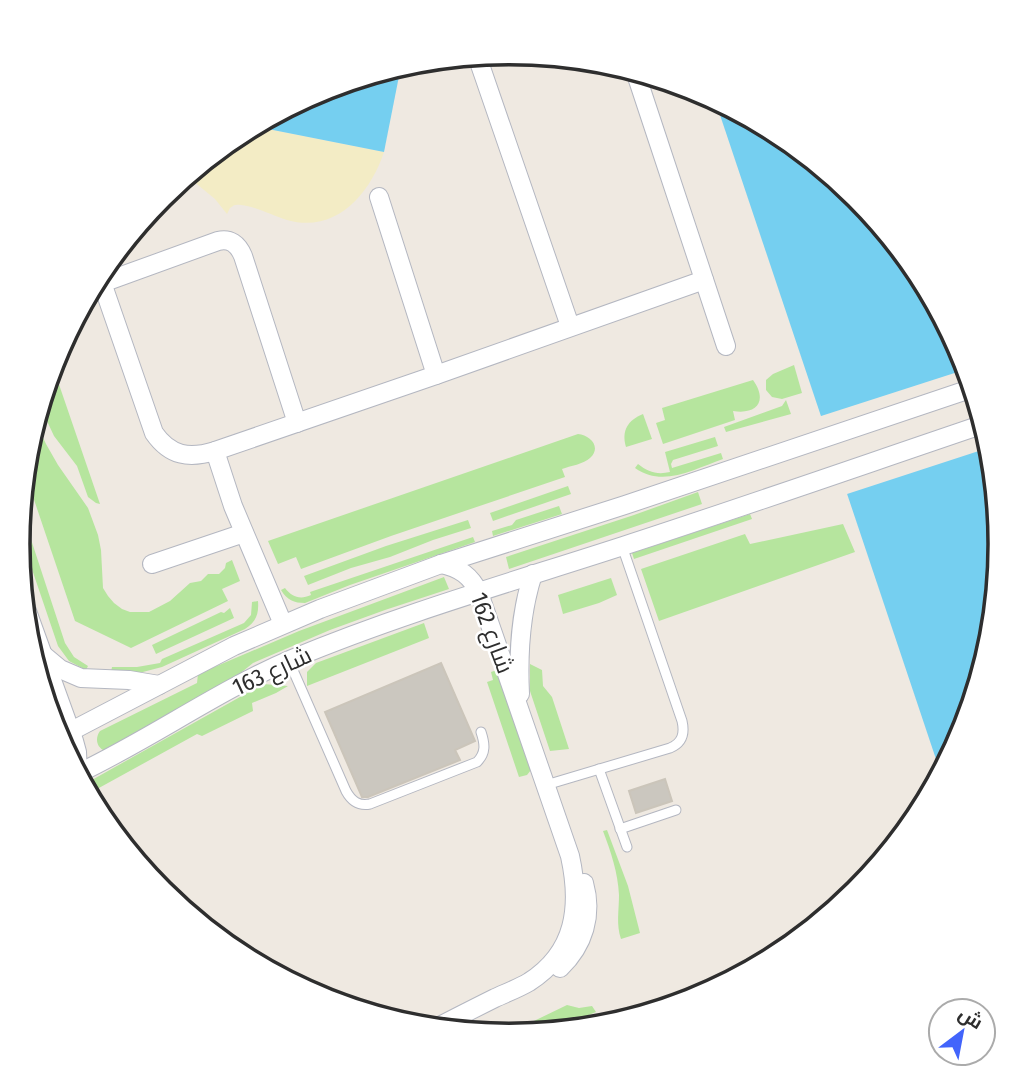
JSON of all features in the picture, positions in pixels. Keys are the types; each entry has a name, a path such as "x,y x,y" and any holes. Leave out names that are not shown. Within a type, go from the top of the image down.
{"street":[{"path":"480,66 570,326"},
{"path":"639,83 726,346"},
{"path":"379,197 436,375"},
{"path":"114,274 218,241 233,242 243,256 297,423"},
{"path":"104,289 153,433 167,448 184,455 202,455 704,280"},
{"name":"شارع 163","path":"69,733 234,646 283,624 441,564 963,391"},
{"name":"شارع 163","path":"86,769 155,734 220,695 289,661 397,619 974,427"},
{"path":"215,451 244,533 283,624"},
{"path":"152,564 244,533"},
{"name":"شارع 162","path":"441,564 451,566 468,576 479,593 570,856 576,892 571,927 562,949 547,968 528,982 453,1020"},
{"name":"شارع 162","path":"523,719 519,676 520,634 524,604 533,574"},
{"path":"43,655 60,669 81,678 129,680 159,685"}],"lane":[{"path":"546,785 675,746 684,732 622,546"},
{"path":"289,661 346,791 358,804 370,804 477,762 485,747 481,732"},
{"path":"599,769 627,847"},
{"path":"620,829 676,810"}],"green space":[{"path":"794,365 802,393 782,399 772,397 766,390 766,380"},
{"path":"753,380 760,394 758,405 754,408 741,412 733,411 735,420 663,444 656,423 665,420 662,408"},
{"path":"58,382 100,504 88,497 77,466 54,436 46,419"},
{"path":"786,400 791,414 726,432 724,427 782,406"},
{"path":"643,414 652,439 626,447 624,436 627,427 633,419"},
{"path":"578,434 590,439 595,450 587,460 562,469 565,477 301,569 296,557 278,564 268,541"},
{"path":"42,436 58,465 88,508 101,550 103,588 122,609 149,612 170,601 190,583 201,581 208,574 219,574 226,563 232,560 240,581 222,589 228,601 131,648 75,621 33,496"},
{"path":"715,437 718,446 673,460 672,468 721,453 723,459 690,472 668,477 646,474 635,468 638,464 653,472 670,472 665,452"},
{"path":"568,486 571,494 493,521 490,513"},
{"path":"698,492 702,504 509,569 506,557"},
{"path":"559,506 562,514 493,536 492,531 512,525 516,520"},
{"path":"750,514 752,519 634,559 632,553"},
{"path":"468,520 471,528 308,585 304,576 386,546"},
{"path":"843,524 855,552 659,621 641,569 745,534 750,544"},
{"path":"30,537 65,643 74,657 88,666 86,670 69,661 58,646 31,565"},
{"path":"473,537 475,542 305,603 291,600 281,590 285,588 296,597 307,597 311,595 310,592"},
{"path":"444,577 449,589 330,630 253,663 232,680 105,751 98,745 100,731 197,683 198,674 299,631"},
{"path":"611,578 617,595 563,614 558,595"},
{"path":"258,601 256,617 245,629 162,667 139,673 111,672 112,667 160,663 162,659 244,623 251,615 252,602"},
{"path":"230,608 234,618 156,654 152,645"},
{"path":"424,623 429,638 307,686 307,672 316,663"},
{"path":"530,664 542,670 543,686 552,697 569,749 550,751 530,691"},
{"path":"497,670 531,770 527,775 519,777 487,682 493,680 491,672"},
{"path":"263,684 288,686 252,703 253,711 202,736 197,734 97,789 92,780"},
{"path":"607,830 628,886 640,933 621,939 617,879 603,831"},
{"path":"567,1005 579,1008 592,1006 596,1012 572,1019 531,1022"}],"sand":[{"path":"269,129 384,152 378,168 360,196 336,216 321,221 305,223 287,220 252,207 237,205 230,208 227,214 215,199 195,182"}],"water":[{"path":"399,78 384,152 269,129 326,101"},
{"path":"719,113 749,129 801,164 848,205 869,228 889,252 924,304 963,390 984,481 987,575 984,607 972,668 952,727 937,761"}],"pier":[{"path":"956,372 979,451 844,495 818,417"}],"building":[{"path":"441,663 475,741 455,750 460,760 368,797 362,797 325,712"},
{"path":"665,779 672,801 636,813 629,791"}]}
